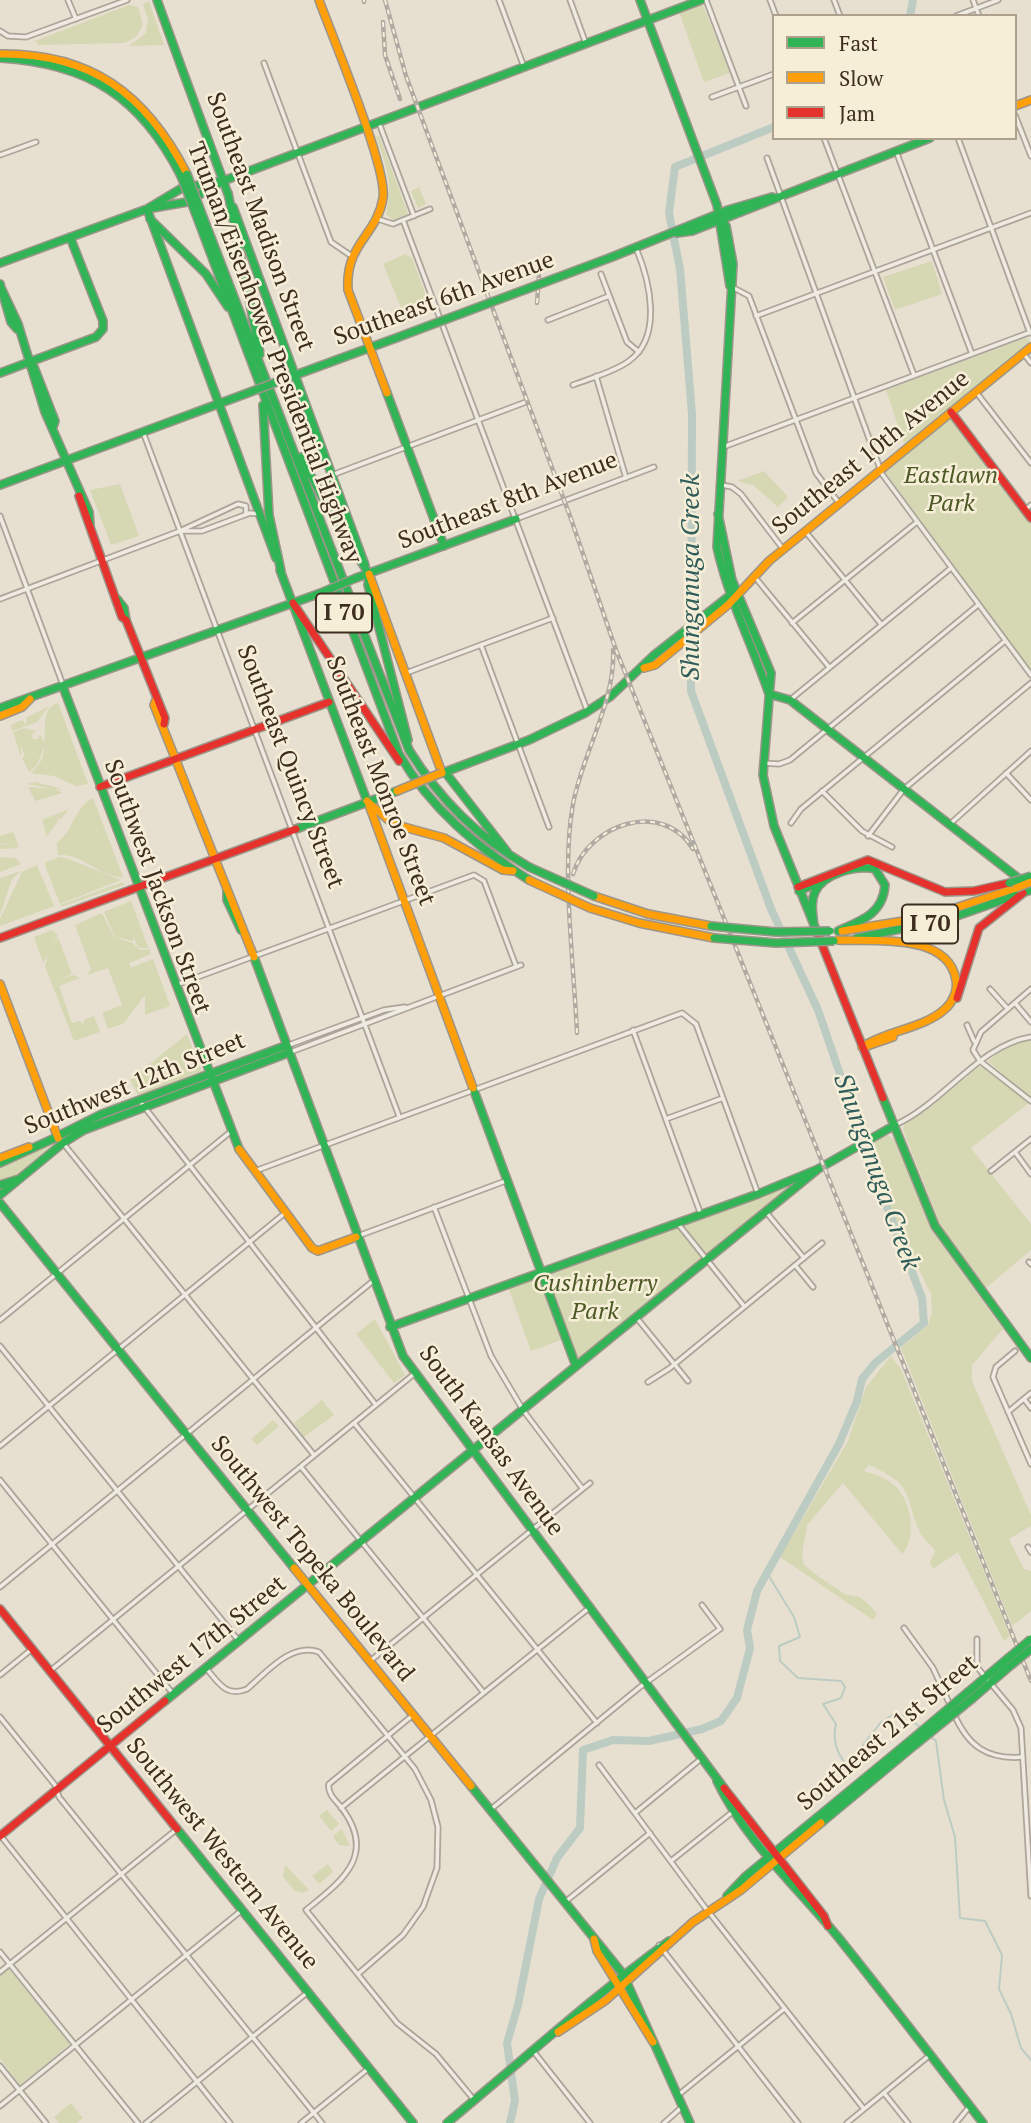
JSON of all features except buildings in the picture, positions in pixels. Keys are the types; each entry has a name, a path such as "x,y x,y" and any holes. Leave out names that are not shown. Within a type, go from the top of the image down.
{"main road":[{"name":"Southeast Madison Street","path":"157,0 443,772 510,857"},
{"path":"319,0 366,127 384,180 386,195 378,219 350,255 346,281 444,546"},
{"path":"640,0 720,218 730,286 718,555 733,595 768,660 772,679 763,763 771,819 940,1235 1031,1358"},
{"path":"0,263 146,209 159,210 213,191 223,181 703,0"},
{"name":"Truman/Eisenhower Presidential Highway","path":"0,56 45,58 95,72 149,116 184,175 262,397 384,721 408,771 429,801 456,830 529,880 590,908 639,923 714,938 766,942 836,940 930,924 1016,888"},
{"name":"Southeast 6th Avenue","path":"0,485 925,140"},
{"path":"228,193 265,373"},
{"name":"Southeast Monroe Street","path":"146,209 509,1179 576,1366"},
{"name":"Truman/Eisenhower Presidential Highway","path":"197,211 265,373 391,710 417,765 456,814 510,857 593,896 648,914 711,926 776,932 834,931 928,917 1016,888 1031,887"},
{"path":"150,219 205,275 232,315"},
{"path":"0,373 96,337 102,331 103,321 70,237"},
{"name":"South Kansas Avenue","path":"1,287 11,322 18,330 55,421 53,426 78,493 89,513 90,524 117,599 124,608 140,659 165,718 164,723 233,900 390,1328 414,1374 671,1716 815,1915 828,1926 983,2123"},
{"name":"Southeast 10th Avenue","path":"644,668 655,665 715,616 733,595 783,549 1031,347"},
{"path":"262,397 269,515 281,571"},
{"path":"951,412 1028,507 1031,517"},
{"path":"287,431 333,517 369,574 368,585 402,723 417,765"},
{"name":"Southeast 8th Avenue","path":"30,699 516,519"},
{"name":"Southeast 10th Avenue","path":"0,938 519,745 587,710 644,668 669,643 714,606 733,595"},
{"path":"293,603 365,706 395,757 408,771"},
{"name":"Southwest Jackson Street","path":"63,687 229,1133 254,1171 316,1251 356,1237"},
{"path":"769,694 790,700 1031,887"},
{"path":"0,708 30,699"},
{"path":"0,716 22,707 30,699"},
{"path":"100,787 330,702"},
{"path":"367,801 377,816 388,823 441,836 503,870 514,871"},
{"path":"799,889 868,860 886,865 930,888 945,892 1016,888"},
{"path":"799,889 858,868 870,867 880,872 885,885 885,897 875,913 834,931"},
{"path":"862,1047 947,1012 957,999 979,928 1016,888 1031,876"},
{"path":"814,926 813,897 828,879"},
{"path":"836,940 893,942 929,948 948,960 956,977 952,999 941,1012 862,1047"},
{"path":"0,984 60,1140 0,1195"},
{"name":"Southwest 12th Street","path":"0,1161 60,1140 140,1104 287,1049"},
{"path":"390,1328 679,1225 783,1184 818,1169 895,1125"},
{"name":"Southwest 17th Street","path":"0,1836 818,1169"},
{"path":"0,1185 19,1179"},
{"path":"783,1184 795,1188"},
{"name":"Southwest Topeka Boulevard","path":"0,1203 594,1940 605,1948 650,2028 653,2042 690,2123"},
{"name":"Southwest Western Avenue","path":"0,1609 413,2123"},
{"name":"Southeast 21st Street","path":"447,2123 661,1947 726,1897 741,1890 774,1858 1009,1662 1031,1639"},
{"name":"Southeast 21st Street","path":"1009,1662 1031,1649"}],"street":[{"path":"68,0 76,19"},
{"path":"0,31 8,36 26,37 127,0"},
{"path":"499,0 524,68"},
{"path":"570,0 586,45"},
{"path":"703,0 746,106"},
{"path":"973,0 978,14"},
{"path":"961,14 998,0"},
{"path":"264,63 331,243 350,255"},
{"path":"712,97 772,76"},
{"path":"1017,120 1031,156"},
{"path":"379,122 414,216"},
{"path":"825,140 914,376"},
{"path":"722,447 1031,333 959,140"},
{"path":"0,155 36,142"},
{"path":"896,151 972,354"},
{"path":"767,158 776,196 816,294 884,479 1031,675"},
{"path":"378,219 389,224 430,209"},
{"path":"756,316 1031,213"},
{"path":"403,220 587,710"},
{"path":"573,385 624,365 639,352 651,325 644,271 636,248"},
{"path":"601,274 627,342 639,352"},
{"path":"730,286 749,296 816,473 839,503"},
{"path":"548,320 610,296"},
{"path":"1023,353 1031,363"},
{"path":"596,376 626,478"},
{"path":"976,392 1031,463"},
{"path":"332,475 526,402"},
{"name":"Southeast Quincy Street","path":"143,432 399,1116"},
{"name":"Southeast 8th Avenue","path":"516,519 654,467"},
{"path":"720,485 732,487 741,494 783,549"},
{"path":"0,599 180,531 238,504 246,506 246,515"},
{"path":"180,531 202,531 246,515 260,515"},
{"name":"Southwest Jackson Street","path":"0,516 63,687"},
{"path":"792,623 917,522"},
{"path":"805,531 881,625"},
{"path":"790,700 951,568"},
{"path":"754,576 829,667"},
{"path":"763,763 787,762 978,604"},
{"path":"406,673 553,618"},
{"path":"791,823 801,809 822,791 1006,641"},
{"path":"481,645 549,827"},
{"path":"868,836 904,789 1031,683"},
{"path":"950,824 1031,751"},
{"path":"1006,773 1031,800"},
{"path":"822,791 868,836 892,847"},
{"path":"176,986 475,875 485,881 516,966"},
{"path":"287,1049 366,1024 522,965"},
{"path":"990,989 1008,1009"},
{"path":"974,1041 1031,989"},
{"path":"1015,1003 1031,1022"},
{"path":"287,1049 364,1017 407,1007"},
{"path":"254,1171 673,1014 685,1014 696,1024 758,1194"},
{"path":"967,1025 974,1041 974,1053 1031,1101"},
{"path":"633,1030 702,1216"},
{"path":"895,1125 929,1106 1003,1045 1031,1037"},
{"path":"666,1119 723,1098"},
{"path":"140,1104 376,1405"},
{"path":"0,1320 229,1133"},
{"path":"991,1171 1031,1139"},
{"path":"60,1140 314,1456"},
{"path":"1015,1152 1031,1174"},
{"path":"356,1237 509,1179"},
{"path":"434,1207 491,1356 523,1410 582,1488"},
{"path":"766,1212 804,1258"},
{"path":"0,1446 285,1213"},
{"path":"679,1225 744,1306"},
{"path":"648,1382 822,1243"},
{"path":"795,1265 813,1287"},
{"path":"0,1587 373,1282"},
{"path":"636,1317 688,1381"},
{"path":"0,1346 239,1641"},
{"path":"1015,1351 996,1367 993,1374 1031,1464"},
{"path":"50,1671 414,1374"},
{"path":"1008,1412 1031,1393"},
{"path":"1024,1399 1031,1408"},
{"path":"354,1423 597,1723"},
{"path":"301,1467 484,1693"},
{"path":"0,1480 174,1695"},
{"path":"370,1661 590,1483"},
{"path":"1028,1547 1031,1552"},
{"path":"490,1810 646,1684 720,1629 702,1605"},
{"path":"341,1808 589,1608"},
{"path":"904,1628 933,1668 967,1739 993,1756 1023,1756"},
{"path":"976,1639 976,1662 1019,1722 1031,1896"},
{"path":"0,1675 32,1649"},
{"path":"206,1668 223,1689 238,1693 247,1689 293,1652 315,1651 328,1661 405,1756 426,1787 435,1813 439,1841 435,1875 426,1901 412,1925 358,1974"},
{"path":"413,1715 330,1782 328,1789 356,1835 354,1862 342,1880 306,1910 397,2023 436,2054 475,2101"},
{"path":"0,1717 121,1874 322,2123"},
{"path":"635,1813 702,1758"},
{"path":"599,1765 783,2009 864,2109"},
{"path":"671,1861 737,1809"},
{"path":"0,1972 177,1829"},
{"path":"565,1902 650,1833"},
{"path":"0,1836 230,2123"},
{"path":"0,2106 242,1910"},
{"path":"661,1947 799,2123"},
{"path":"0,1952 138,2123"},
{"path":"146,2123 308,1992"},
{"path":"677,2096 783,2009"},
{"path":"534,2052 590,2123"},
{"path":"847,2123 930,2055"},
{"path":"0,2066 46,2123"},
{"path":"301,2123 369,2068"},
{"path":"884,2093 908,2123"},
{"path":"956,2123 970,2106"},
{"path":"664,2123 682,2107"}],"green space":[{"path":"149,1 164,45 129,46 146,33 148,19 143,4"},
{"path":"702,3 730,73 704,82 679,12"},
{"path":"129,5 138,7 143,25 136,37 125,43 38,45 35,41"},
{"path":"379,135 408,214 393,220 386,214 389,184 376,137"},
{"path":"419,187 426,204 418,208 411,191"},
{"path":"405,254 412,258 430,307 428,313 407,322 383,264"},
{"path":"932,261 942,294 895,310 883,277"},
{"path":"1026,338 1030,341 1029,345 905,446 886,390"},
{"name":"Eastlawn Park","path":"952,417 1031,522 1031,670 884,471"},
{"path":"764,471 788,497 778,507 753,485 737,481"},
{"path":"120,484 139,536 111,545 90,490"},
{"path":"58,703 88,784 76,786 54,776 30,773 43,756 46,715 50,708"},
{"path":"49,706 37,722 12,731 11,725 22,720 26,725 26,718"},
{"path":"24,728 36,731 32,734 33,739 38,739 40,734 45,744 37,765 29,772 22,758 25,756 21,746 21,757 13,732"},
{"path":"36,782 65,790 55,789 63,793 35,801 28,787 54,789 27,784"},
{"path":"93,798 123,877 105,873 75,857 58,855 57,843 67,832 82,806"},
{"path":"69,809 60,820 57,816 58,821 47,836 42,820"},
{"path":"13,832 19,846 0,843 0,836"},
{"path":"0,844 21,848 0,849"},
{"path":"0,857 16,858 21,864 0,872"},
{"path":"59,857 121,880 60,904 45,865 46,862"},
{"path":"37,865 54,906 0,926 0,919 22,872"},
{"path":"21,871 12,879 0,915 0,878"},
{"path":"123,882 124,885 61,907 60,905"},
{"path":"131,901 148,948 139,948 133,937 133,941 115,937 104,912"},
{"path":"102,913 114,937 133,943 140,950 149,949 151,954 129,963 131,968 153,959 170,1006 145,1015 145,995 124,1023 108,1029 102,1013 122,1005 108,968 87,975 91,969 75,925"},
{"path":"52,930 58,935 50,950 58,937 72,974 53,982 73,975 80,978 59,986 72,1023 80,1021 82,1025 85,1019 94,1016 100,1032 74,1041 45,966 48,956 43,963 34,937"},
{"path":"187,1034 203,1074 138,1095 130,1080"},
{"path":"1031,1040 1031,1100 988,1061 1007,1046"},
{"path":"978,1067 985,1068 1029,1103 971,1148 1031,1224 1031,1250 985,1289 941,1227 903,1130 905,1124 926,1111"},
{"path":"887,1135 896,1140 930,1228 1003,1329 972,1365 972,1381 1031,1515 1031,1526 1009,1539 1024,1569 1031,1571 1031,1611 1012,1626 901,1348 928,1325 932,1313 931,1294 895,1222 868,1144"},
{"path":"58,1142 15,1179 0,1183 0,1165"},
{"name":"Cushinberry Park","path":"785,1186 789,1190 581,1358 574,1356 546,1274 678,1228"},
{"path":"538,1276 561,1340 531,1351 508,1287"},
{"path":"375,1319 405,1375 394,1383 356,1334"},
{"path":"891,1356 901,1369 1010,1636 1004,1641 958,1552 933,1569 930,1562 935,1551 921,1534 906,1492 895,1479 869,1465 864,1471 891,1483 905,1500 911,1530 907,1547 902,1554 843,1483 807,1525 802,1555 804,1564 816,1574 845,1594 865,1601 877,1614 873,1620 780,1557 848,1441 866,1387"},
{"path":"322,1400 334,1415 304,1437 294,1423"},
{"path":"273,1420 279,1426 257,1445 251,1439"},
{"path":"327,1810 339,1824 331,1831 319,1816"},
{"path":"342,1829 350,1846 339,1845 333,1836"},
{"path":"328,1864 333,1872 319,1884 312,1876"},
{"path":"285,1865 309,1890 302,1893 295,1891 283,1877"},
{"path":"9,1969 70,2044 20,2085 0,2058 0,1975"},
{"path":"71,2103 83,2118 77,2123 59,2123 54,2117"}],"waterway":[{"name":"Shunganuga Creek","path":"910,14 913,0"},
{"name":"Shunganuga Creek","path":"510,2123 515,2101 507,2043 518,2005 539,1899 557,1858 580,1828 583,1750 613,1740 649,1741 702,1729 721,1721 737,1698 750,1648 747,1630 757,1591 839,1444 857,1401 862,1379 875,1363 924,1323 922,1298 875,1176 818,1010 771,909 691,691 692,414 680,269 669,213 675,167 772,128"},
{"path":"767,1573 794,1617 800,1637 779,1646 780,1661 798,1678 841,1681 845,1687 841,1698 823,1704 836,1724 836,1746 847,1766 881,1722 894,1714 908,1717 936,1741 944,1800 955,1837 960,1918 985,1921 1002,1955 999,1989 1011,2014 1021,2048 1031,2060"}],"railway":[{"path":"385,0 406,76 570,516 616,650 1031,1681"},
{"path":"383,22 385,55 400,99"},
{"path":"537,303 539,275"},
{"path":"577,1033 569,917 570,830 577,785 609,688 613,650"},
{"path":"573,874 581,857 594,842 609,831 627,824 663,824 680,833 693,849"}],"traffic: fast":[{"path":"157,0 182,69"},
{"path":"640,0 717,205 730,286"},
{"path":"0,263 147,209 187,202 223,181 701,0"},
{"path":"0,58 60,67 108,89 129,105 148,125 181,176"},
{"path":"182,69 228,194"},
{"path":"677,233 692,231 925,140"},
{"path":"187,174 200,209"},
{"path":"181,176 195,212"},
{"path":"147,209 182,188 223,181"},
{"path":"228,193 260,354"},
{"path":"612,257 728,210 772,197"},
{"path":"233,207 365,565"},
{"path":"147,209 276,558"},
{"path":"200,209 409,750 434,785 462,816 493,843 529,867"},
{"path":"195,212 399,754 425,792 456,825 491,854 529,880"},
{"path":"718,213 726,226 733,264 717,547 734,603 769,694"},
{"path":"150,219 206,274 228,307"},
{"path":"0,373 96,337 103,329 103,321 70,237"},
{"path":"396,338 612,257"},
{"path":"0,284 11,322 17,329"},
{"path":"2,290 18,324 45,412 89,512 90,524"},
{"path":"282,380 396,338"},
{"path":"29,362 34,367 55,421 53,427"},
{"path":"245,394 282,380"},
{"path":"387,393 444,546"},
{"path":"0,485 245,394"},
{"path":"263,405 269,515 281,571"},
{"path":"301,457 333,517 369,574 368,585 408,740"},
{"path":"718,514 732,580 771,673 763,775 774,826 817,932"},
{"path":"356,578 516,519"},
{"path":"280,570 367,801"},
{"path":"318,594 356,578"},
{"path":"445,772 529,740 585,713 611,696 653,656 733,593"},
{"path":"0,708 318,594"},
{"path":"117,599 124,608 126,620"},
{"path":"63,687 239,1149"},
{"path":"769,694 790,700 1031,888"},
{"path":"445,772 508,853"},
{"path":"296,829 397,791"},
{"path":"529,867 594,896"},
{"path":"814,926 813,900 819,885 841,872 859,868 875,869 885,885 880,903 869,915 838,931"},
{"path":"1009,883 1031,876"},
{"path":"799,891 820,882"},
{"path":"857,938 948,919 1031,890"},
{"path":"227,891 227,900 241,930"},
{"path":"711,926 776,932 830,931"},
{"path":"714,938 776,943 834,941"},
{"path":"254,957 403,1356 724,1788"},
{"path":"54,1138 102,1114 285,1046"},
{"path":"0,1195 63,1143 84,1130 288,1053"},
{"path":"473,1088 576,1366"},
{"path":"883,1098 935,1226 1031,1358"},
{"path":"390,1327 758,1194 818,1169 895,1125"},
{"path":"0,1163 57,1137"},
{"path":"165,1701 818,1169"},
{"path":"0,1185 19,1179"},
{"path":"0,1203 294,1568"},
{"path":"1007,1659 1031,1639"},
{"path":"1010,1666 1031,1649"},
{"path":"968,1692 1007,1659"},
{"path":"973,1698 1010,1666"},
{"path":"911,1740 968,1692"},
{"path":"915,1745 973,1698"},
{"path":"727,1896 746,1876 911,1740"},
{"path":"821,1823 915,1745"},
{"path":"717,1781 757,1843 838,1937 983,2123"},
{"path":"471,1786 623,1974 690,2123"},
{"path":"177,1829 413,2123"},
{"path":"447,2123 584,2007 669,1941"}],"traffic: slow":[{"path":"319,0 368,132 382,183 380,211 351,261 348,290 387,393"},
{"path":"0,54 62,61 88,70 112,84 134,101 153,121 187,174"},
{"path":"1017,105 1031,100"},
{"path":"644,668 655,665 729,604 769,561 1031,347"},
{"path":"369,574 442,773"},
{"path":"0,716 22,707 30,699"},
{"path":"156,700 154,705 254,957"},
{"path":"397,791 441,773"},
{"path":"367,801 393,824 444,838 503,870 513,871"},
{"path":"369,805 473,1088"},
{"path":"529,880 590,908"},
{"path":"1016,888 1031,882"},
{"path":"842,931 928,917 1016,888"},
{"path":"594,896 648,914 711,926"},
{"path":"590,908 639,923 714,938"},
{"path":"838,940 889,941 924,947 939,954 950,965 956,980 953,999 936,1016 862,1047"},
{"path":"0,984 58,1138"},
{"path":"864,1047 893,1037"},
{"path":"0,1158 29,1147"},
{"path":"239,1149 312,1248 318,1251 356,1237"},
{"path":"294,1568 471,1786"},
{"path":"558,2032 606,2000 693,1922 741,1890 821,1823"},
{"path":"594,1939 597,1951 653,2042"}],"traffic: jam":[{"path":"951,412 1031,518"},
{"path":"79,496 122,617 126,620 165,718 164,724"},
{"path":"293,603 399,761"},
{"path":"100,787 329,702"},
{"path":"0,938 296,829"},
{"path":"798,887 868,860 945,892 974,891 1009,883"},
{"path":"957,998 979,928 1023,893"},
{"path":"817,932 883,1098"},
{"path":"0,1609 177,1829"},
{"path":"0,1836 165,1701"},
{"path":"724,1788 824,1916 828,1926"}]}
